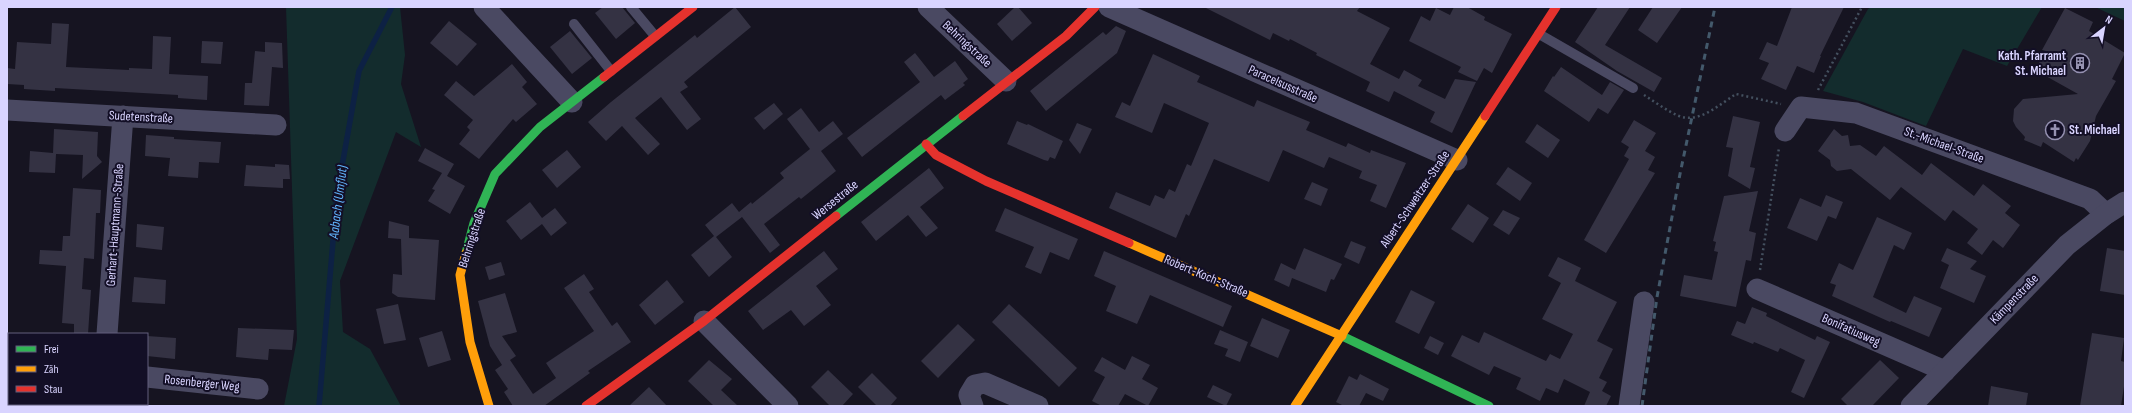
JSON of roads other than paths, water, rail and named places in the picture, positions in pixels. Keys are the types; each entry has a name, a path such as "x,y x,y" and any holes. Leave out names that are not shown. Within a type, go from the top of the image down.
{"street":[{"path":"484,7 572,102"},
{"name":"Behringstraße","path":"489,406 470,342 460,275 474,222 495,174 540,127 693,7"},
{"name":"Behringstraße","path":"928,7 1006,82"},
{"name":"Wersestraße","path":"586,406 704,321 926,144 1066,36 1095,7"},
{"name":"Paracelsusstraße","path":"1109,7 1457,160"},
{"name":"Albert-Schweitzer-Straße","path":"1296,406 1340,335 1457,160 1556,7"},
{"name":"St.-Michael-Straße","path":"1785,131 1802,107 1856,113 2090,199 2106,214"},
{"name":"Sudetenstraße","path":"7,110 276,126"},
{"name":"Gerhart-Hauptmann-Straße","path":"107,333 123,116"},
{"name":"Robert-Koch-Straße","path":"926,144 936,155 986,181 1340,335 1489,406"},
{"name":"Kämpenstraße","path":"1911,406 2067,245 2106,214 2125,202"},
{"name":"Bonifatiusweg","path":"1757,289 1944,371"},
{"path":"1629,406 1644,302"},
{"path":"704,321 788,406"},
{"name":"Rosenberger Weg","path":"148,377 258,389"},
{"path":"973,406 969,395 975,385 985,383 1038,406"}],"lane":[{"path":"631,7 655,36"},
{"path":"574,24 611,71"},
{"path":"1539,34 1633,88"}],"waterway":[{"name":"Aabach (Umflut)","path":"319,406 337,194 359,71 392,7"}],"railway":[{"path":"1642,406 1657,297 1680,174 1715,7"}],"place":[{"name":"Kath. Pfarramt St. Michael","path":"2080,63"},
{"name":"St. Michael","path":"2055,130"}]}
